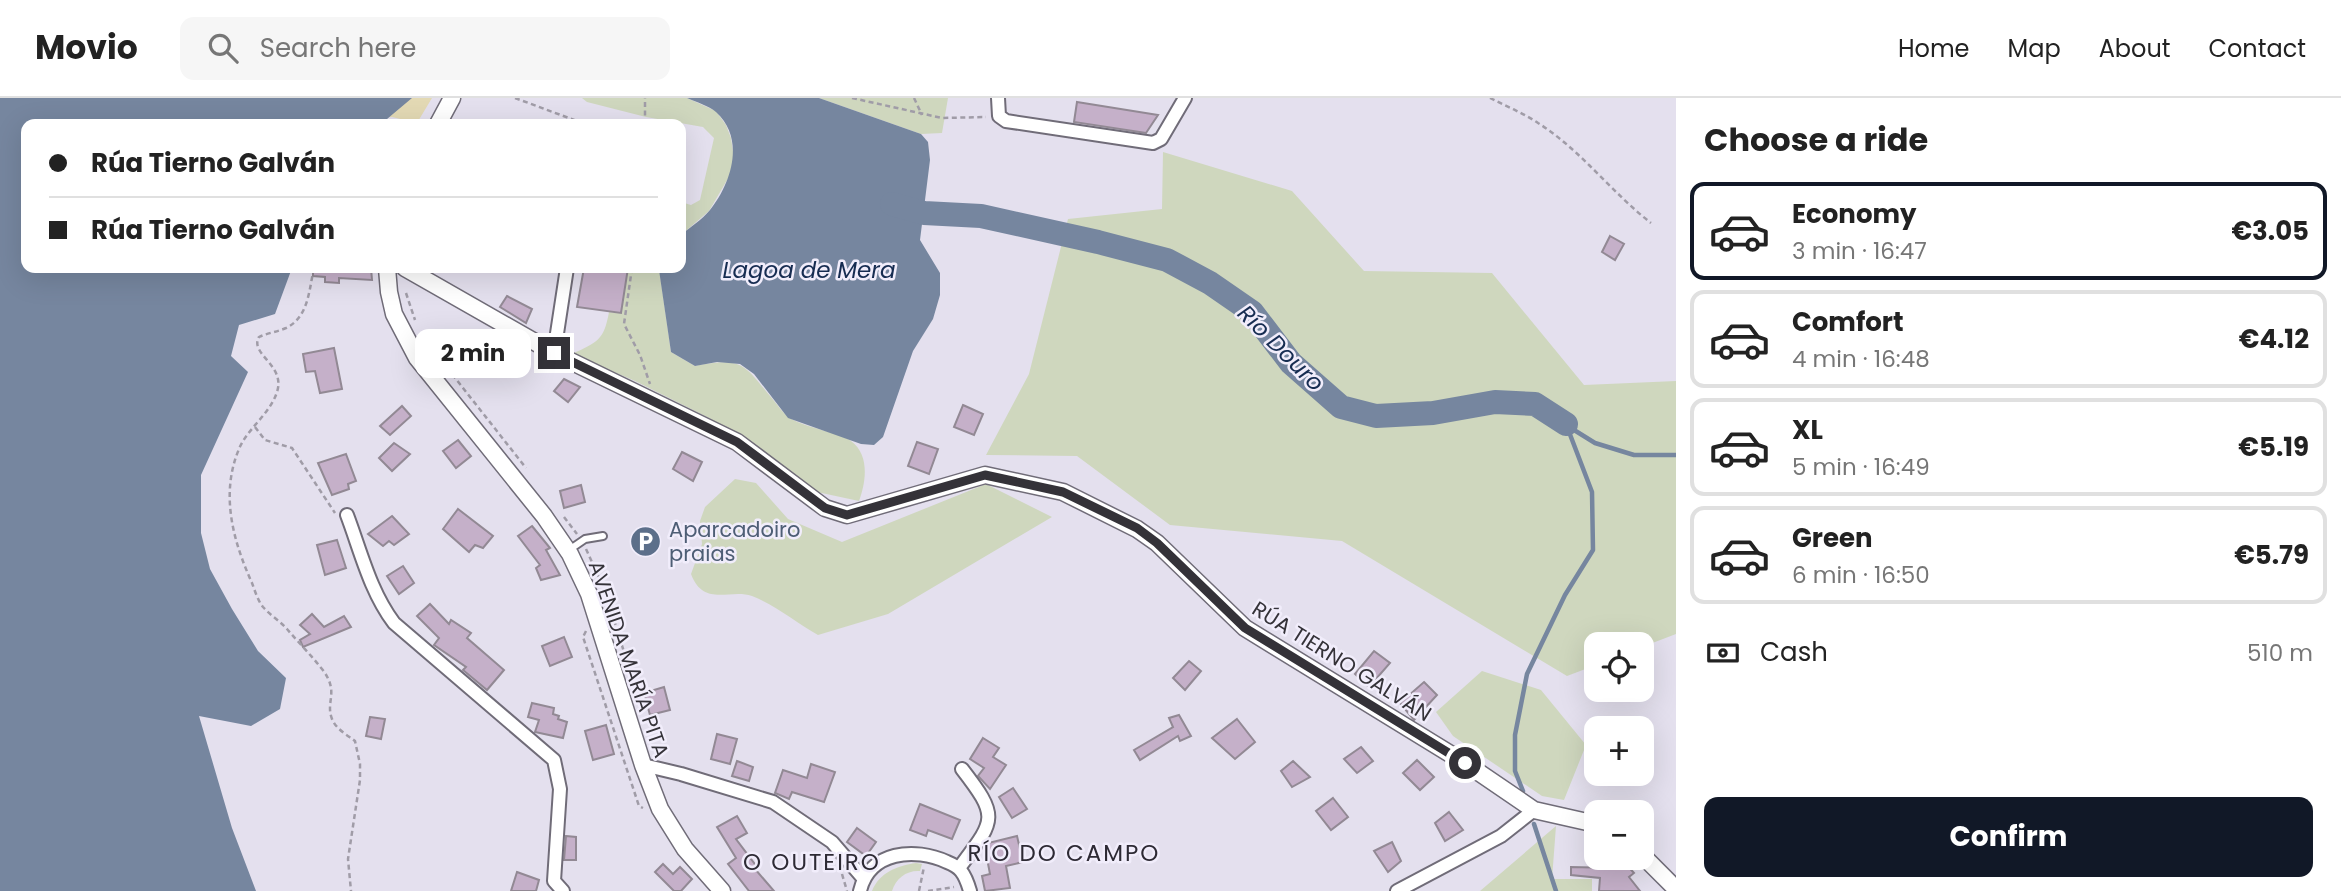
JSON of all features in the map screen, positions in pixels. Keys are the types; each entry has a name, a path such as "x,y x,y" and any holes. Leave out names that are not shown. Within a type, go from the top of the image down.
{"street":[{"path":"441,119 452,98"},
{"path":"999,98 999,116 1006,121 1153,143 1161,139 1185,98"},
{"name":"AVENIDA MARÍA PITA","path":"387,273 394,314 416,358 544,516 568,551 589,594 643,765 660,809 685,849 722,891"},
{"path":"554,353 566,273"},
{"name":"RÚA TIERNO GALVÁN","path":"404,276 737,442 825,508 847,515 985,475 1063,492 1137,528 1157,543 1245,628 1465,763 1534,810 1584,821"},
{"path":"347,515 369,578 383,608 394,623 554,760 560,789 554,881 563,891"},
{"path":"643,765 773,802 832,842 861,885 875,864 902,853 931,855 959,868 969,888"},
{"path":"959,868 988,826 989,813 982,795 962,769"},
{"path":"1397,891 1502,836 1534,810"},
{"path":"1654,867 1676,889"}],"lane":[{"path":"568,551 582,541 603,536"}],"path":[{"path":"515,98 571,119"},
{"path":"645,98 645,119"},
{"path":"852,98 942,118 999,116"},
{"path":"914,98 922,115"},
{"path":"1490,98 1539,123 1651,223"},
{"path":"313,273 308,298 297,321 259,337 256,342 257,349 270,361 278,384 270,406 239,447 229,483 229,501 240,557 262,606 286,628 330,680 332,719 340,730 355,741 360,780 348,859 351,891"},
{"path":"631,273 624,324 640,355 650,384"},
{"path":"404,276 417,325"},
{"path":"421,332 443,365 532,476"},
{"path":"255,427 265,440 292,448 340,520 347,515"},
{"path":"564,517 582,541 603,587"},
{"path":"607,598 632,676"},
{"path":"587,627 583,637 611,724 639,806 648,811"},
{"path":"919,891 925,862"},
{"path":"840,868 847,891"},
{"path":"928,891 969,888"}],"green space":[{"path":"582,98 687,98 716,111 731,138 734,158 730,175 709,211 686,231 686,204 691,205 700,200 714,138 703,127 686,124 686,119 657,119 587,102"},
{"path":"819,98 948,98 942,133 921,134"},
{"path":"1163,152 1292,191 1364,271 1492,273 1584,385 1676,381 1676,634 1654,642 1654,632 1584,632 1584,670 1567,676 1342,541 1170,525 1077,456 986,455 1029,374 1068,219 1162,209"},
{"path":"627,273 660,273 671,352 695,366 725,362 742,367 750,372 790,418 851,441 864,461 863,486 859,501 803,489 711,419 635,381 572,354 598,339 605,329 609,312 621,313"},
{"path":"735,479 756,483 788,519 842,542 986,484 1052,517 888,614 818,635 752,596 710,594 696,584 691,574 702,544 700,521 705,507"},
{"path":"1482,671 1541,690 1584,743 1584,750 1564,800 1542,796 1453,736 1436,712"},
{"path":"1556,826 1552,879 1592,879 1592,891 1480,891"},
{"path":"916,863 922,864 920,871 903,876 892,891 872,891 875,884 890,871"}],"sand":[{"path":"323,98 432,98 419,119 312,119"}],"water":[{"path":"0,98 412,98 387,119 21,119 21,273 290,273 275,314 239,325 231,356 248,372 201,475 201,533 210,569 258,651 286,678 280,709 251,726 199,716 232,828 256,891 0,891"},
{"name":"Lagoa de Mera","path":"687,98 819,98 921,134 928,142 930,160 920,240 940,273 940,295 933,319 913,351 883,437 874,445 861,444 788,418 754,374 740,364 717,362 695,366 671,352 660,273 686,273 686,231 703,217 718,199 732,161 731,135 716,112"}],"building":[{"path":"1077,102 1158,115 1146,133 1074,122"},
{"path":"1610,236 1624,244 1615,260 1602,252"},
{"path":"313,273 371,273 372,280 339,278 339,283 325,282 325,277 313,276"},
{"path":"583,273 627,273 621,313 577,307"},
{"path":"507,296 532,309 526,323 500,307"},
{"path":"334,348 342,389 320,393 315,371 306,372 303,354"},
{"path":"564,379 580,387 568,402 554,391"},
{"path":"963,405 983,414 974,435 954,427"},
{"path":"402,406 411,416 390,435 380,426"},
{"path":"458,440 471,456 456,468 443,451"},
{"path":"917,442 938,449 929,474 908,466"},
{"path":"394,443 410,454 392,471 379,458"},
{"path":"682,452 702,462 693,481 673,469"},
{"path":"346,454 356,481 348,484 349,489 332,495 318,463"},
{"path":"581,485 585,502 564,508 560,491"},
{"path":"458,509 493,536 483,548 475,545 469,552 443,529"},
{"path":"392,516 409,534 394,545 389,541 383,546 368,534"},
{"path":"532,526 550,548 546,550 560,575 541,580 536,568 540,565 518,536"},
{"path":"337,540 346,568 325,575 317,545"},
{"path":"403,566 414,583 399,594 387,576"},
{"path":"430,604 449,624 451,620 471,633 467,638 504,670 487,690 463,670 466,667 434,645 439,638 417,616"},
{"path":"312,614 324,627 344,616 351,627 303,647 300,640 310,634 300,625"},
{"path":"564,637 572,657 550,666 542,646"},
{"path":"1374,651 1390,663 1369,687 1355,674"},
{"path":"1189,661 1201,671 1185,690 1173,678"},
{"path":"1424,682 1437,695 1414,720 1400,703"},
{"path":"664,687 670,710 650,715 644,693"},
{"path":"532,703 554,708 553,714 567,722 563,738 535,732 539,720 528,717"},
{"path":"1179,715 1191,736 1180,741 1178,736 1140,760 1134,750 1173,727 1169,718"},
{"path":"370,717 385,719 381,739 366,736"},
{"path":"1237,719 1255,742 1235,759 1212,738"},
{"path":"606,725 614,754 593,760 585,731"},
{"path":"717,734 737,739 730,764 711,759"},
{"path":"983,738 999,748 993,757 1006,765 990,789 978,776 984,768 970,759"},
{"path":"1361,747 1373,761 1357,773 1344,759"},
{"path":"1417,760 1434,777 1420,790 1403,773"},
{"path":"737,761 753,767 749,781 732,776"},
{"path":"1293,761 1310,777 1292,787 1281,771"},
{"path":"811,764 835,772 824,802 792,792 789,799 775,793 783,770 807,778"},
{"path":"1013,788 1027,809 1012,818 999,797"},
{"path":"1333,798 1348,817 1331,830 1316,811"},
{"path":"920,804 960,820 952,839 928,830 926,836 910,830"},
{"path":"1449,812 1463,830 1445,841 1435,823"},
{"path":"737,816 747,833 736,839 757,867 755,869 774,891 749,891 728,864 736,858 717,827"},
{"path":"857,828 876,842 866,856 847,842"},
{"path":"566,836 576,837 576,860 564,860"},
{"path":"1017,836 1023,862 1006,866 1010,888 985,891 982,876 990,874 985,848 988,843"},
{"path":"1392,842 1401,861 1388,872 1374,851"},
{"path":"663,864 673,874 680,867 692,879 681,891 674,891 655,872"},
{"path":"1571,867 1584,867 1584,870 1631,870 1634,873 1629,877 1640,891 1599,891 1600,878 1571,875"},
{"path":"517,872 539,880 536,891 511,891"}],"waterway":[{"name":"Río Douro","path":"892,204 924,213 981,216 1167,260 1210,283 1252,312 1291,363 1341,407 1376,416 1433,413 1495,402 1535,404 1566,424"},
{"name":"Río Douro","path":"1523,791 1515,771 1515,735 1527,674 1565,595 1593,550 1592,492 1566,424"},
{"path":"1566,425 1595,443 1634,455 1676,455"},
{"name":"Río Douro","path":"1534,824 1556,891"}],"place":[{"name":"Aparcadoiro praias","path":"646,541"}],"district":[{"name":"RÍO DO CAMPO","path":"1064,853"},
{"name":"O OUTEIRO","path":"812,862"}],"route":[{"path":"554,353 737,442 825,508 847,515 985,475 1063,492 1137,528 1157,543 1245,628 1465,763"}]}
